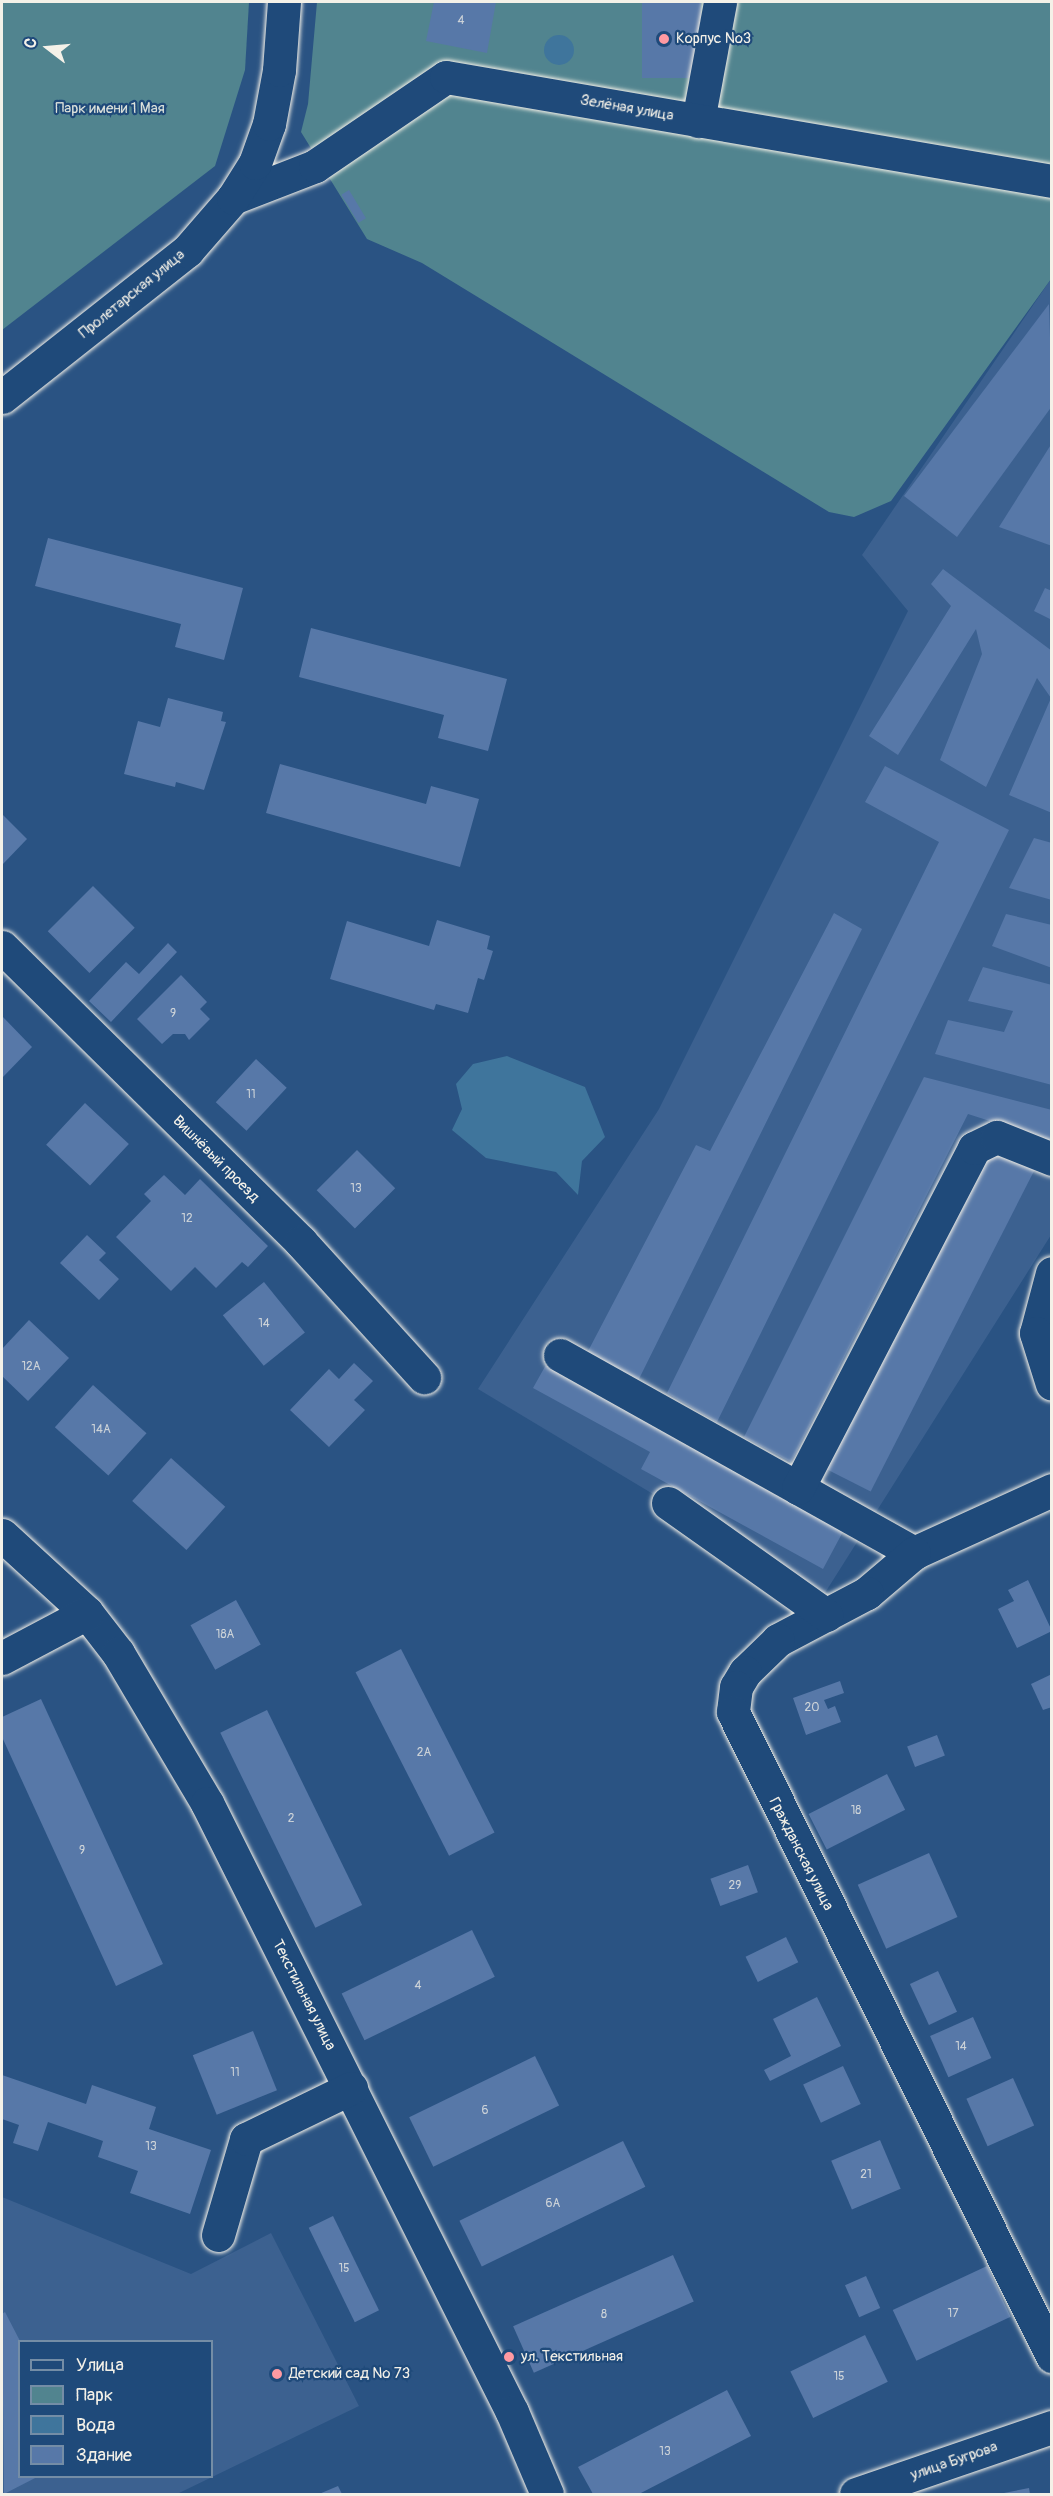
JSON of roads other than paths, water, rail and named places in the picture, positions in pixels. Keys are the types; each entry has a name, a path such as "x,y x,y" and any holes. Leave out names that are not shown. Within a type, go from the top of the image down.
{"street":[{"name":"Пролетарская улица","path":"2,396 186,251 233,198 255,163 269,124 279,70 284,2"},
{"path":"698,121 720,2"},
{"name":"Зелёная улица","path":"233,198 315,166 446,77 1052,181"},
{"name":"Вишнёвый проезд","path":"2,947 301,1242 424,1377"},
{"path":"798,1488 974,1148 997,1137 1052,1159"},
{"path":"1052,1273 1036,1333 1052,1383"},
{"path":"560,1355 914,1553"},
{"name":"Гражданская улица","path":"1052,1490 914,1553 867,1593 778,1640 745,1671 736,1687 733,1712 1052,2356"},
{"path":"668,1503 826,1615"},
{"name":"Текстильная улица","path":"2,1535 87,1613 118,1653 207,1803 512,2412 547,2494"},
{"path":"2,1658 87,1613"},
{"path":"218,2235 246,2139 351,2088"},
{"name":"улица Бугрова","path":"857,2494 1052,2427"}],"water":[{"path":"559,35 565,36 573,44 573,56 565,64 559,65 553,64 545,56 544,50 545,44 553,36"},
{"path":"507,1056 585,1087 605,1137 582,1161 578,1195 556,1172 486,1158 452,1130 462,1109 456,1084 473,1064"}],"place":[{"name":"Корпус №3","path":"664,39"},
{"name":"ул. Текстильная","path":"509,2357"},
{"name":"Детский сад № 73","path":"277,2374"}],"park label":[{"name":"Парк имени 1 Мая","path":"110,109"}]}
